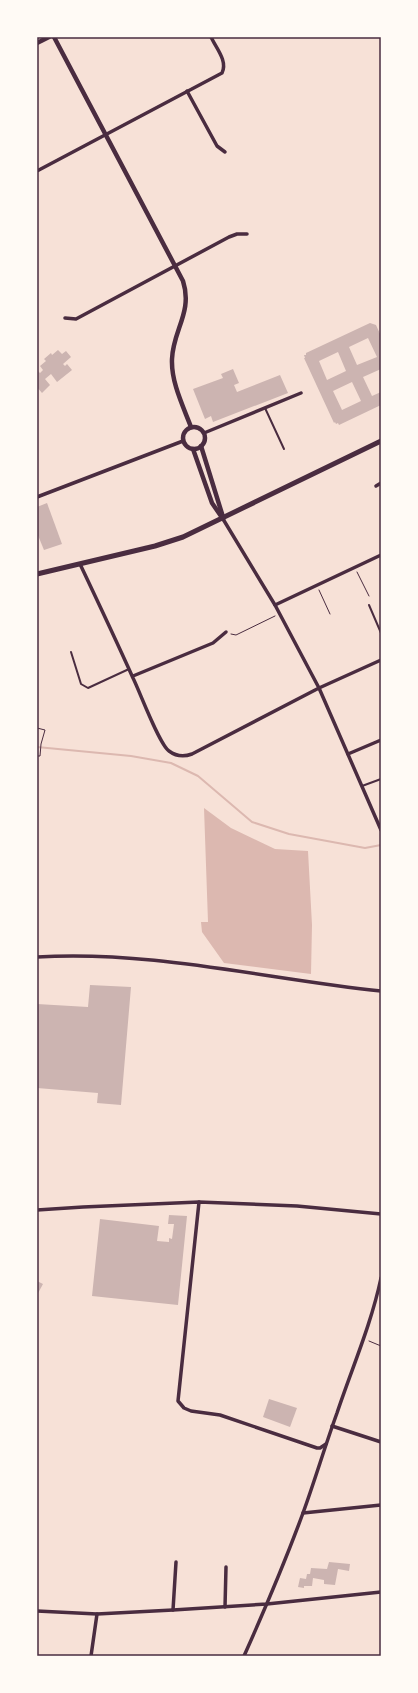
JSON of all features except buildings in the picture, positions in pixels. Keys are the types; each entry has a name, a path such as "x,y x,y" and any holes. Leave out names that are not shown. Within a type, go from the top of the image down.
{"main road":[{"path":"37,574 178,538 223,519 381,441"}],"street":[{"path":"37,43 49,37"},
{"path":"54,37 176,266 185,287 185,315 172,355 172,368 174,379 191,427"},
{"path":"37,171 216,76 224,69 224,61 211,37"},
{"path":"187,92 217,146 225,152"},
{"path":"65,318 76,319 237,234 248,234"},
{"path":"204,433 302,393"},
{"path":"191,427 198,428 204,433 205,440 201,446 194,449 187,447 183,440 184,433 191,427"},
{"path":"37,497 183,440"},
{"path":"201,446 220,504 223,519"},
{"path":"194,449 212,503 275,605 319,688 381,830"},
{"path":"376,486 381,483"},
{"path":"275,605 381,555"},
{"path":"80,564 165,747 174,754 185,757 196,753 319,688 381,660"},
{"path":"133,676 213,643 226,632"},
{"path":"348,754 381,740"},
{"path":"37,957 107,955 381,990"},
{"path":"37,1210 199,1202 298,1206 381,1214"},
{"path":"199,1202 178,1401 184,1408 191,1411 220,1415 317,1448 320,1448 326,1443"},
{"path":"244,1656 267,1604 303,1513 332,1426 379,1299 381,1278"},
{"path":"332,1426 381,1442"},
{"path":"303,1513 381,1505"},
{"path":"173,1610 176,1562"},
{"path":"225,1607 226,1567"},
{"path":"37,1611 98,1614 173,1610 267,1604 381,1592"},
{"path":"91,1656 98,1614"}],"lane":[{"path":"265,408 284,449"},
{"path":"368,605 381,633"},
{"path":"71,652 81,684 88,688 129,669"},
{"path":"362,786 381,779"}],"path":[{"path":"355,568 369,596"},
{"path":"317,586 330,614"},
{"path":"226,632 236,635 280,614"},
{"path":"37,728 44,730 40,756 37,756"},
{"path":"364,1340 381,1346"}],"shaded area":[{"path":"204,808 231,828 275,849 308,851 312,925 311,974 224,963 202,932 201,922 208,922"}],"waterway":[{"path":"37,747 131,756 171,763 198,776 252,822 289,834 365,848 381,845"}]}
